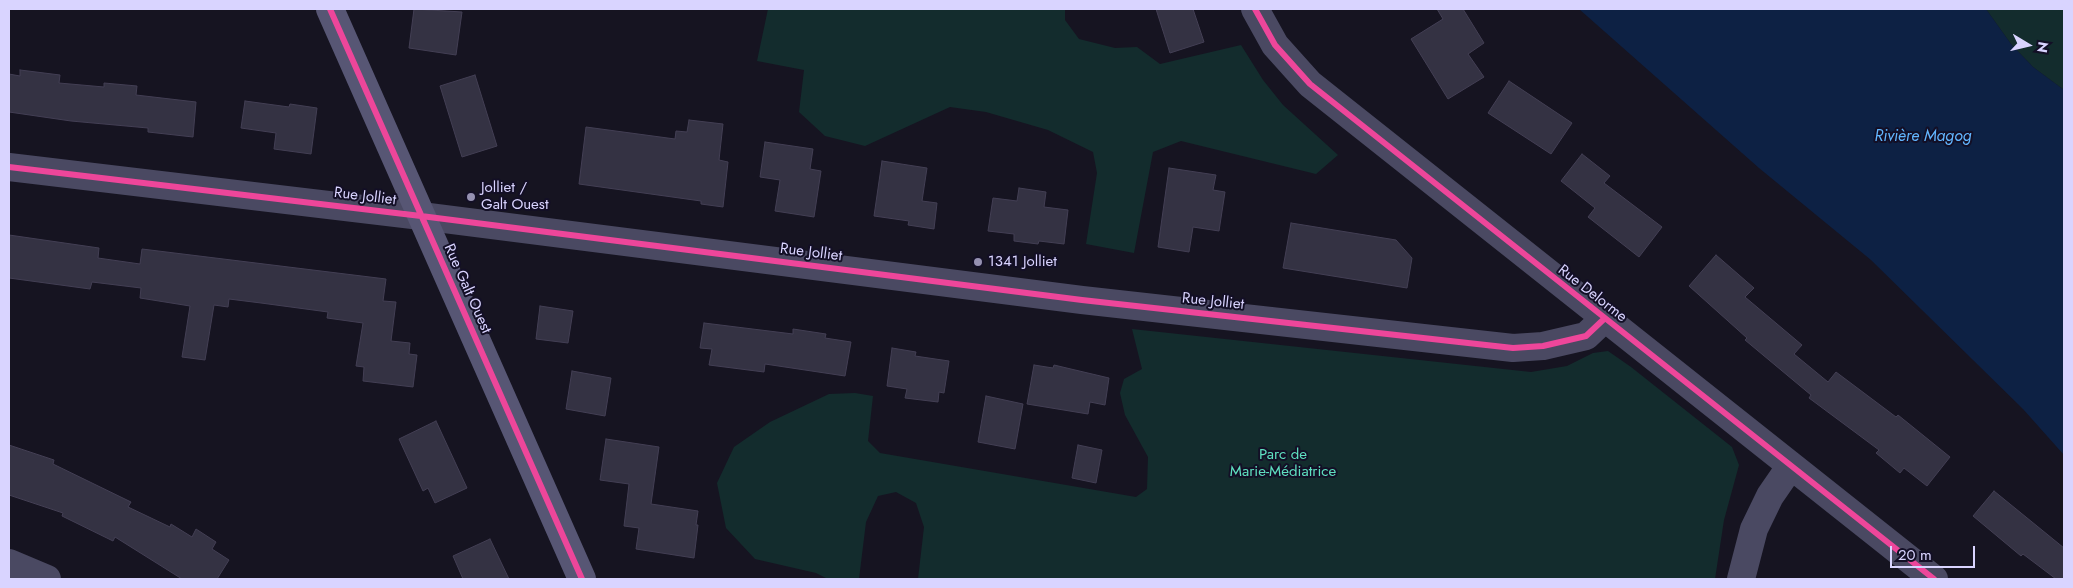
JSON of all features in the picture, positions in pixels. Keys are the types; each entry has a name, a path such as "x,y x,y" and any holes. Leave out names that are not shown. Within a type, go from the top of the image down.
{"street":[{"name":"Rue Galt Ouest","path":"330,9 582,579"},
{"name":"Rue Delorme","path":"1255,9 1275,45 1310,84 1790,467 1934,579"},
{"name":"Rue Jolliet","path":"9,167 422,216 1082,300 1513,348 1543,346 1586,336 1604,319"},
{"path":"1742,579 1754,529 1770,496 1790,467"},
{"path":"9,563 47,579"}],"green space":[{"path":"768,9 1065,9 1065,20 1079,39 1115,48 1137,47 1160,64 1241,45 1263,80 1283,105 1338,155 1316,174 1181,141 1153,152 1134,253 1086,244 1097,173 1093,152 1048,130 986,112 950,107 865,146 825,136 799,112 804,70 757,61"},
{"path":"1986,9 2064,9 2064,90 2033,67 2011,44"},
{"name":"Parc de Marie-Médiatrice","path":"1132,329 1531,372 1567,366 1593,353 1608,351 1732,447 1739,465 1724,520 1715,579 918,579 924,527 916,503 896,492 878,496 866,522 859,579 828,579 816,573 755,559 726,528 717,483 734,447 770,422 829,394 855,393 873,396 868,441 880,453 1136,497 1147,489 1148,457 1125,415 1120,393 1124,379 1142,369"}],"water":[{"name":"Rivière Magog","path":"1579,9 1986,9 2011,44 2033,67 2064,90 2064,455 2023,409 1871,260 1759,168"}],"building":[{"path":"414,9 462,12 456,55 409,48"},
{"path":"1156,9 1193,9 1204,42 1170,53"},
{"path":"1437,9 1463,9 1484,43 1468,54 1484,77 1448,99 1411,39 1443,19"},
{"path":"20,70 60,75 59,83 104,87 104,83 137,86 136,95 196,102 193,137 148,132 148,128 71,121 9,112 9,74 20,76"},
{"path":"475,75 497,146 462,157 440,86"},
{"path":"1509,81 1572,123 1551,154 1488,113"},
{"path":"245,101 289,107 290,104 317,108 311,154 274,149 276,133 241,128"},
{"path":"689,120 723,124 719,160 728,162 723,207 701,204 701,201 579,184 586,127 675,139 676,131 687,132"},
{"path":"765,142 813,149 810,169 821,171 814,217 775,211 780,180 760,177"},
{"path":"1582,154 1610,176 1604,183 1662,227 1639,257 1588,217 1595,208 1561,181"},
{"path":"882,161 927,168 922,201 937,203 934,229 908,225 909,221 874,216"},
{"path":"1169,168 1216,175 1213,190 1225,192 1219,231 1193,227 1189,252 1158,247"},
{"path":"1019,188 1046,192 1044,207 1068,210 1064,244 1039,241 1038,244 1014,241 1014,234 988,231 993,198 1017,201"},
{"path":"1291,223 1396,240 1412,258 1407,288 1283,268"},
{"path":"9,235 99,248 98,258 140,264 142,249 386,279 383,301 396,302 391,341 410,343 409,354 417,355 413,387 363,381 364,367 356,366 363,323 327,318 328,312 261,303 229,299 228,307 214,305 205,360 182,357 190,306 140,298 141,288 92,282 90,289 9,278"},
{"path":"1716,255 1754,288 1745,297 1802,345 1794,354 1828,382 1836,372 1896,417 1898,415 1950,457 1927,486 1904,468 1900,473 1876,453 1879,450 1809,398 1811,395 1745,340 1747,338 1689,286"},
{"path":"540,306 573,311 568,343 536,339"},
{"path":"704,323 793,334 793,329 826,334 825,338 851,342 845,376 765,364 764,372 709,365 712,349 700,348"},
{"path":"892,348 916,352 915,356 949,361 944,393 939,392 938,402 905,398 907,389 887,386"},
{"path":"1034,365 1053,368 1054,365 1109,378 1105,405 1090,402 1088,414 1027,404"},
{"path":"572,371 611,378 605,416 566,409"},
{"path":"986,396 1023,404 1015,449 978,442"},
{"path":"436,421 467,488 435,503 428,488 423,491 399,439"},
{"path":"606,439 659,447 651,504 698,511 694,558 636,549 639,528 624,526 629,484 600,480"},
{"path":"9,445 54,460 53,464 131,502 128,507 170,527 171,524 192,537 196,529 216,542 212,549 229,560 217,579 182,579 115,537 113,541 62,516 63,513 9,495"},
{"path":"1078,445 1102,450 1096,483 1072,478"},
{"path":"1994,491 2064,548 2064,579 2056,579 2023,554 2021,556 1973,516"},
{"path":"490,539 509,579 463,579 453,556"}],"cycle path":[{"path":"330,9 582,579"},
{"path":"1255,9 1275,45 1310,84 1934,579"},
{"path":"9,167 421,216 1082,300 1513,348 1543,346 1586,336 1604,319"}],"place":[{"name":"Jolliet / Galt Ouest","path":"471,197"},
{"name":"1341 Jolliet","path":"978,262"}]}
